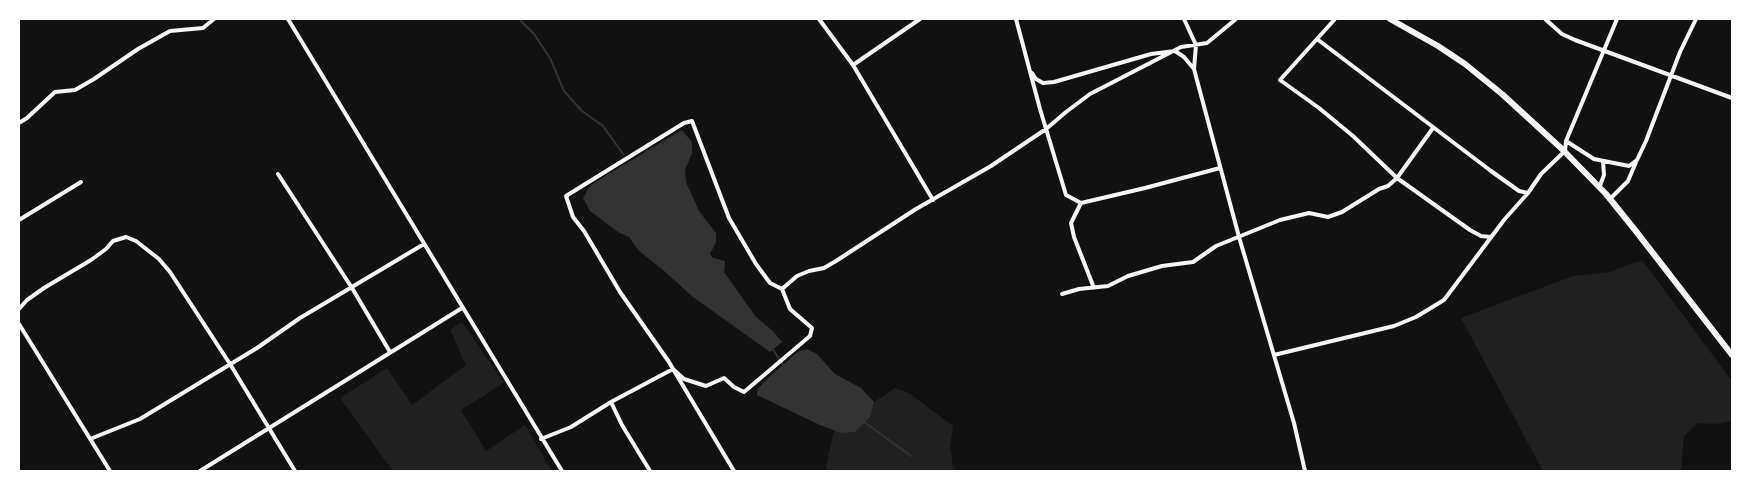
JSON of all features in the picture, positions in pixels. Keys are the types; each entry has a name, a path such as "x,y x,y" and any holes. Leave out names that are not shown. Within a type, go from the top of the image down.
{"main road":[{"path":"1390,19 1465,64 1502,94 1565,152 1610,199 1732,355"}],"street":[{"path":"19,122 27,118 55,92 75,90 138,49 170,32 180,29 203,28 214,19"},
{"path":"288,19 562,471"},
{"path":"819,19 853,65 933,200"},
{"path":"853,65 920,19"},
{"path":"1018,19 1030,71 1066,195 1081,203 1220,168"},
{"path":"1184,19 1196,45 1194,69 1239,237 1294,423 1305,471"},
{"path":"782,289 797,276 824,268 991,166 1046,129 1090,94 1181,47 1207,43 1236,19"},
{"path":"1335,19 1280,80 1319,108 1353,136 1397,178 1470,230 1481,236 1491,237"},
{"path":"1545,19 1562,34 1732,98"},
{"path":"1274,355 1394,326 1416,317 1444,300 1541,174 1565,152 1566,141 1617,19"},
{"path":"1610,199 1628,181 1672,76 1680,52 1696,19"},
{"path":"1317,39 1512,186 1528,193"},
{"path":"1030,71 1036,79 1043,83 1054,82 1151,54 1175,51 1184,56 1194,69"},
{"path":"673,370 684,379 706,386 724,378 734,387 744,392 810,336 812,328 790,308 782,289 770,282 756,264 729,218 692,121 684,123 566,196 573,217 584,230 620,292 673,370 734,471"},
{"path":"1062,294 1079,289 1108,286 1145,270 1193,262 1216,246 1280,220 1308,214 1328,217 1342,212 1379,188 1388,186 1397,178 1433,128"},
{"path":"1566,141 1594,159 1629,166 1637,160"},
{"path":"1600,188 1604,175 1603,161"},
{"path":"278,174 352,288 390,352"},
{"path":"19,220 82,182"},
{"path":"1081,203 1071,223 1074,237 1094,288"},
{"path":"19,309 27,300 44,288 91,260 106,249 112,241 126,237 136,241 159,259 170,272 230,364 295,471"},
{"path":"90,439 140,419 230,364 300,318 424,244"},
{"path":"200,471 462,308"},
{"path":"19,324 110,471"},
{"path":"541,438 571,427 611,402 673,370"},
{"path":"611,402 622,425 650,471"}],"shaded area":[{"path":"682,130 692,142 692,153 685,170 686,182 699,211 716,233 716,242 710,254 713,258 725,261 724,272 756,317 773,331 782,342 770,352 693,297 639,251 629,237 618,232 590,211 583,198 590,186"},
{"path":"1642,260 1732,381 1732,421 1715,424 1698,423 1684,436 1681,471 1543,471 1461,318 1573,276 1610,272"},
{"path":"462,322 504,383 461,410 486,451 525,425 552,471 393,471 340,398 387,368 412,405 466,365 450,330"},
{"path":"807,349 817,354 835,374 861,388 874,402 870,417 855,432 841,433 757,395 757,390 769,377 799,351"},
{"path":"895,388 910,394 953,426 950,447 954,471 826,471 834,430 841,433 870,417 874,402"}],"waterway":[{"path":"519,19 534,34 550,58 564,91 582,111 603,126 623,154"},
{"path":"772,348 783,365"},
{"path":"864,422 911,456"}]}
